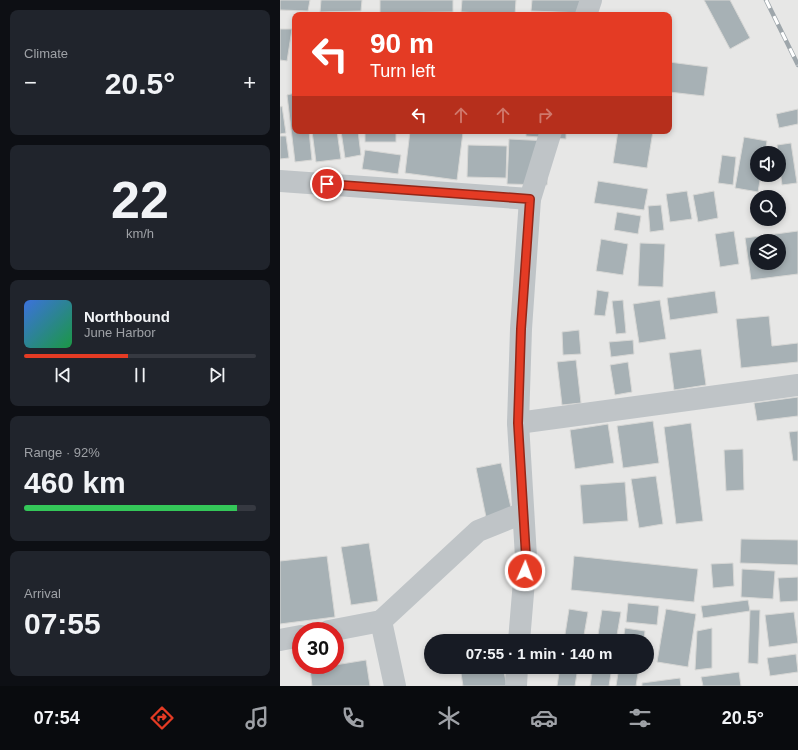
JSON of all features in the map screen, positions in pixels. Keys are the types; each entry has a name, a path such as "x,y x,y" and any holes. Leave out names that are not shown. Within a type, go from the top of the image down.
{"street":[{"path":"587,12 591,0"},
{"path":"520,634 526,557 518,423 521,329 530,199 550,134"},
{"path":"280,181 530,199"},
{"path":"518,423 798,385"},
{"path":"344,628 381,621 478,531 524,513"},
{"path":"381,621 395,686"},
{"path":"280,640 292,638"},
{"path":"516,686 517,674"}],"shaded area":[{"path":"280,0 798,0 798,686 280,686"}],"building":[{"path":"280,0 310,0 308,11 280,10"},
{"path":"321,0 362,0 361,11 320,12"},
{"path":"380,0 453,0 453,12 380,12"},
{"path":"462,0 516,0 515,12 461,12"},
{"path":"532,0 585,0 584,12 531,11"},
{"path":"704,0 730,0 750,38 730,49"},
{"path":"280,29 292,29 287,61 280,60"},
{"path":"672,62 708,67 704,96 672,92"},
{"path":"292,94 292,134 309,134 312,160 295,162 287,95"},
{"path":"282,106 286,133 280,134 280,107"},
{"path":"798,109 798,124 779,128 776,114"},
{"path":"312,134 337,134 341,159 316,162"},
{"path":"341,134 358,134 361,155 345,158"},
{"path":"365,134 396,134 396,142 365,142"},
{"path":"410,134 463,134 457,180 405,173"},
{"path":"526,134 566,134 566,139 526,136"},
{"path":"618,134 653,134 647,168 613,163"},
{"path":"280,136 286,136 289,158 280,159"},
{"path":"744,137 767,141 766,146 750,146 750,182 760,182 758,190 750,191 735,188"},
{"path":"509,139 549,141 547,185 507,184"},
{"path":"791,143 797,183 782,185 782,182 786,182 786,146 777,145"},
{"path":"468,145 507,146 506,178 467,177"},
{"path":"365,150 401,155 398,174 362,169"},
{"path":"722,155 736,157 733,185 718,183"},
{"path":"598,181 648,189 644,210 594,203"},
{"path":"687,191 692,219 670,222 666,194"},
{"path":"714,191 718,218 698,222 693,195"},
{"path":"661,205 664,230 650,232 648,206"},
{"path":"617,212 641,216 638,234 614,230"},
{"path":"734,231 739,264 720,267 715,234"},
{"path":"798,231 798,274 751,280 745,238 750,237 750,270 786,270 786,234 775,234"},
{"path":"601,239 628,244 623,275 596,271"},
{"path":"640,243 665,244 663,287 638,286"},
{"path":"597,290 609,292 605,316 594,315"},
{"path":"715,291 718,313 670,320 667,298"},
{"path":"623,300 626,333 616,334 612,301"},
{"path":"660,300 666,339 639,343 633,304"},
{"path":"769,316 772,346 798,343 798,362 741,368 736,319"},
{"path":"579,330 581,354 563,355 562,332"},
{"path":"633,340 634,354 611,357 609,342"},
{"path":"701,349 706,385 674,390 669,353"},
{"path":"576,360 581,403 562,405 557,362"},
{"path":"628,362 632,392 615,395 610,365"},
{"path":"798,397 798,416 757,421 754,403"},
{"path":"653,421 659,463 623,468 617,426"},
{"path":"691,423 703,521 676,524 664,427"},
{"path":"608,424 614,463 575,469 570,430"},
{"path":"798,431 798,461 793,461 789,432"},
{"path":"743,449 744,490 726,491 724,450"},
{"path":"501,463 512,512 486,517 476,468"},
{"path":"656,476 663,524 639,528 631,479"},
{"path":"625,482 628,521 583,524 580,485"},
{"path":"741,539 798,540 798,565 740,563"},
{"path":"369,543 378,601 351,605 341,547"},
{"path":"327,556 335,617 280,624 280,561"},
{"path":"574,556 698,569 694,602 571,590"},
{"path":"733,563 734,586 713,588 711,564"},
{"path":"742,569 775,571 773,599 741,597"},
{"path":"798,577 798,601 780,602 778,578"},
{"path":"748,600 750,611 703,618 701,606"},
{"path":"628,603 659,606 657,625 626,622"},
{"path":"569,609 588,612 584,634 565,634"},
{"path":"666,609 696,614 688,667 657,662"},
{"path":"602,610 621,612 617,634 598,634"},
{"path":"750,610 760,610 758,664 748,663"},
{"path":"794,612 798,643 769,647 765,615"},
{"path":"625,628 645,631 645,634 624,634"},
{"path":"712,628 712,668 695,670 697,631"},
{"path":"796,654 798,672 770,676 767,658"},
{"path":"366,660 370,686 312,686 311,674 344,674 344,664"},
{"path":"739,672 741,686 703,686 701,677"},
{"path":"461,674 504,674 507,686 463,686"},
{"path":"559,674 577,674 575,686 557,686"},
{"path":"592,674 611,674 609,686 590,686"},
{"path":"618,674 638,674 636,686 616,686"},
{"path":"680,678 681,686 642,686 642,683"}],"railway":[{"path":"766,0 798,65"}],"route":[{"path":"327,184 530,199 521,329 518,423 526,557 525,571"}]}
